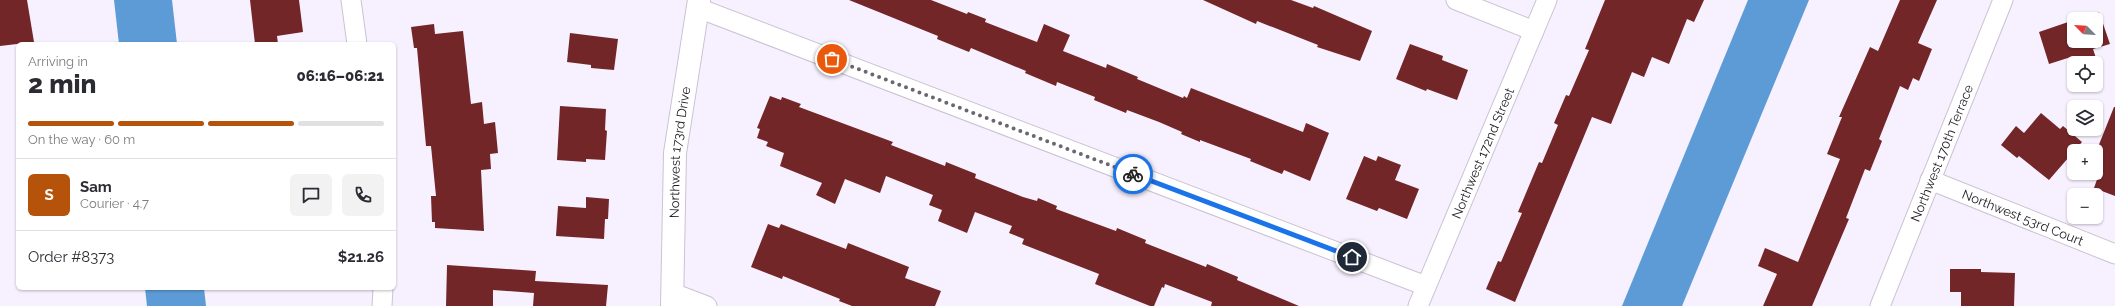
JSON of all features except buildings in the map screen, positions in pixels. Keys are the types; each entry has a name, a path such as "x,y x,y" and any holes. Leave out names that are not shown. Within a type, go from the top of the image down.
{"street":[{"path":"352,0 357,42"},
{"path":"1456,0 1534,31"},
{"name":"Northwest 172nd Street","path":"1418,306 1547,0"},
{"name":"Northwest 170th Terrace","path":"1880,306 2003,0"},
{"path":"699,4 1426,286"},
{"name":"Northwest 173rd Drive","path":"672,299 675,153 699,4"},
{"name":"Northwest 53rd Court","path":"1930,180 2115,254"},
{"path":"382,306 383,290"},
{"path":"672,299 707,306"}],"water":[{"path":"114,0 172,0 177,42 119,42"},
{"path":"1748,0 1809,0 1682,306 1622,306"},
{"path":"145,290 204,290 206,306 147,306"}],"way so far":[{"path":"832,59 1133,174"}],"route":[{"path":"1133,174 1352,257"}]}
